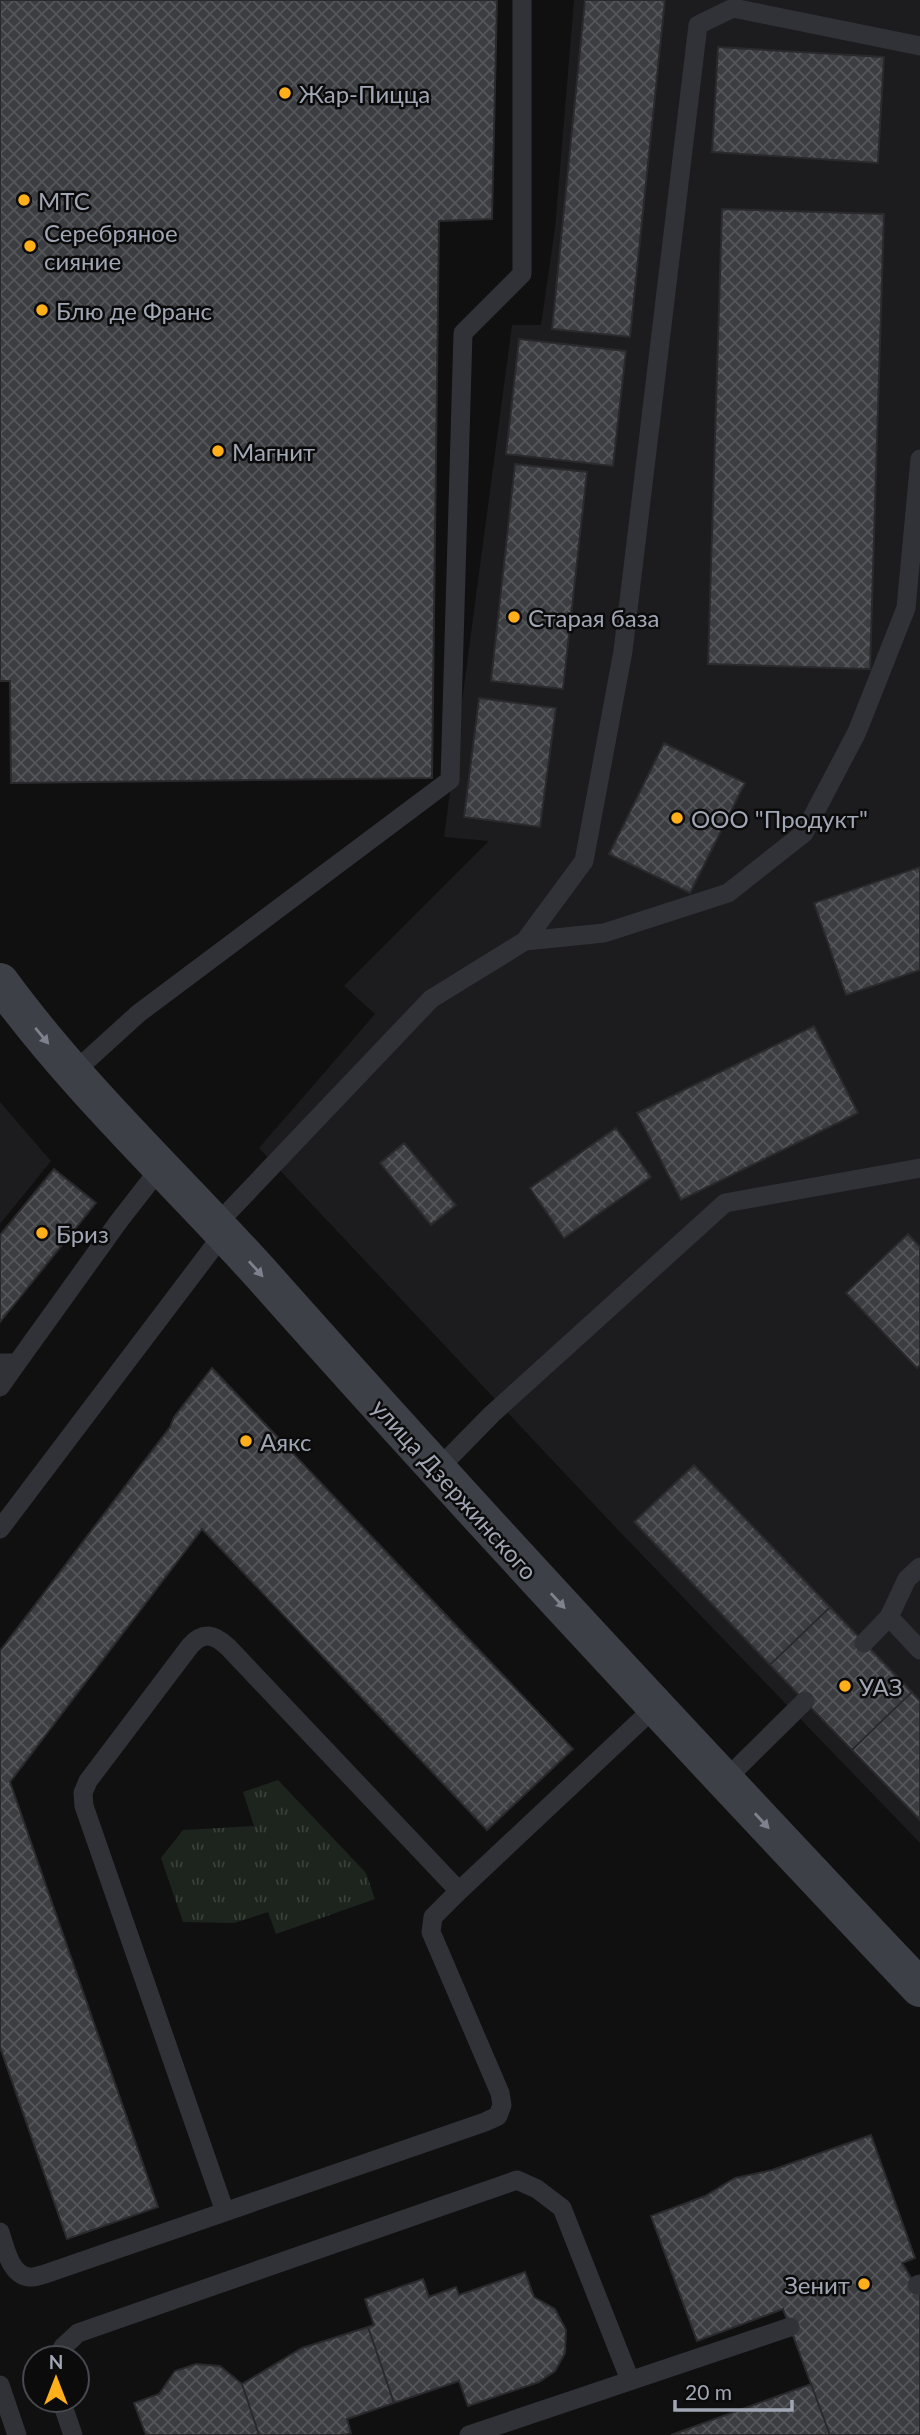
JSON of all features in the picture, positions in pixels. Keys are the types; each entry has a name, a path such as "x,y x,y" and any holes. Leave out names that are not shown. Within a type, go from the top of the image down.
{"main road":[{"name":"улица Дзержинского","path":"0,982 39,1033 437,1470 920,1989"}],"lane":[{"path":"74,1072 139,1013 450,780 463,333 522,274 522,0"},
{"path":"0,1529 220,1229 431,999 525,940 584,861 623,651 698,24 733,8 920,46"},
{"path":"525,940 604,933 728,893 804,833 857,732 906,607 920,459"},
{"path":"0,1387 8,1363 161,1167"},
{"path":"437,1470 492,1414 725,1203 920,1168"},
{"path":"864,1643 889,1617 907,1579 920,1567"},
{"path":"889,1617 920,1650"},
{"path":"225,2212 84,1806 83,1793 88,1781 197,1638 207,1635 217,1637 459,1891"},
{"path":"724,1781 805,1701"},
{"path":"0,2232 16,2272 29,2277 45,2274 498,2116 502,2105 500,2093 430,1932 433,1917 655,1707"},
{"path":"66,2344 78,2333 517,2180 537,2189 562,2208 630,2380"},
{"path":"469,2435 790,2327"},
{"path":"0,2385 17,2435"},
{"path":"66,2414 73,2435"}],"shaded area":[{"path":"574,0 920,0 920,1843 619,1531 259,1148 375,1014 344,986 489,841 444,837 512,325 541,325 555,228"},
{"path":"0,1102 51,1161 0,1224"}],"green space":[{"path":"278,1780 366,1873 375,1899 276,1934 268,1912 234,1923 183,1922 161,1858 183,1830 254,1826 243,1792"}],"building":[{"name":"Магнит","path":"0,0 497,0 492,219 439,221 432,778 11,783 10,681 0,681"},
{"path":"585,0 665,0 630,337 552,329"},
{"path":"718,47 884,57 878,163 712,152"},
{"path":"722,209 884,214 870,669 708,664"},
{"path":"519,339 626,351 613,466 506,454"},
{"path":"515,464 587,472 563,689 491,681"},
{"path":"479,698 556,708 540,827 464,817"},
{"name":"ООО \"Продукт\"","path":"664,743 745,783 690,893 609,854"},
{"path":"920,867 920,970 846,995 814,903"},
{"path":"814,1026 858,1113 681,1200 637,1113"},
{"path":"616,1128 651,1177 564,1238 530,1188"},
{"path":"404,1143 456,1205 431,1225 380,1163"},
{"path":"54,1169 96,1203 0,1322 0,1235"},
{"path":"908,1234 920,1247 920,1365 917,1368 846,1293"},
{"path":"212,1368 573,1749 487,1830 202,1529 10,1782 158,2207 67,2239 0,2047 0,1651"},
{"path":"694,1465 830,1607 770,1665 634,1522"},
{"path":"830,1607 912,1692 852,1750 770,1665"},
{"path":"912,1692 920,1701 920,1820 852,1750"},
{"path":"871,2135 915,2258 902,2263 920,2292 920,2435 830,2435 783,2309 697,2341 651,2216 705,2196 735,2178 772,2170"},
{"path":"525,2272 534,2297 555,2309 566,2330 565,2353 555,2371 539,2382 468,2406 459,2381 394,2403 368,2327 374,2325 365,2299 423,2279 429,2297 456,2287 459,2295"},
{"path":"368,2327 394,2403 347,2419 351,2433 345,2435 259,2435 242,2384 302,2348"},
{"path":"196,2364 220,2366 242,2384 259,2435 146,2435 134,2403 159,2394 175,2371"},
{"path":"811,2384 830,2435 671,2435"}],"place":[{"name":"Жар-Пицца","path":"285,93"},
{"name":"МТС","path":"24,200"},
{"name":"Серебряное сияние","path":"30,246"},
{"name":"Блю де Франс","path":"42,310"},
{"name":"Магнит","path":"218,451"},
{"name":"Старая база","path":"514,617"},
{"name":"ООО \"Продукт\"","path":"677,818"},
{"name":"Бриз","path":"42,1233"},
{"name":"Аякс","path":"246,1441"},
{"name":"УАЗ","path":"845,1686"},
{"name":"Зенит","path":"864,2284"}]}
